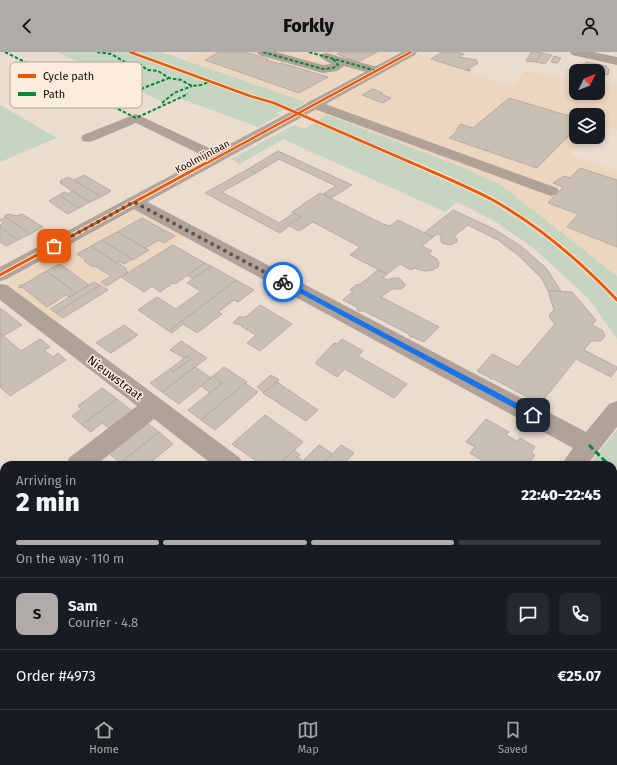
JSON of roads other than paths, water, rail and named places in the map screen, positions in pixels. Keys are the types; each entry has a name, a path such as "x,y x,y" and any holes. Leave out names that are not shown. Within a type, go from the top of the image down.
{"main road":[{"name":"Koolmijnlaan","path":"0,275 411,52"}],"street":[{"path":"263,52 323,69 333,68 338,64 332,59"},
{"path":"309,52 377,71"},
{"path":"576,52 617,61"},
{"path":"314,104 552,191"},
{"path":"88,138 136,118 217,157"},
{"path":"134,202 589,445"},
{"name":"Nieuwstraat","path":"0,290 226,461"},
{"path":"83,461 153,406"},
{"path":"576,461 617,410"}]}
